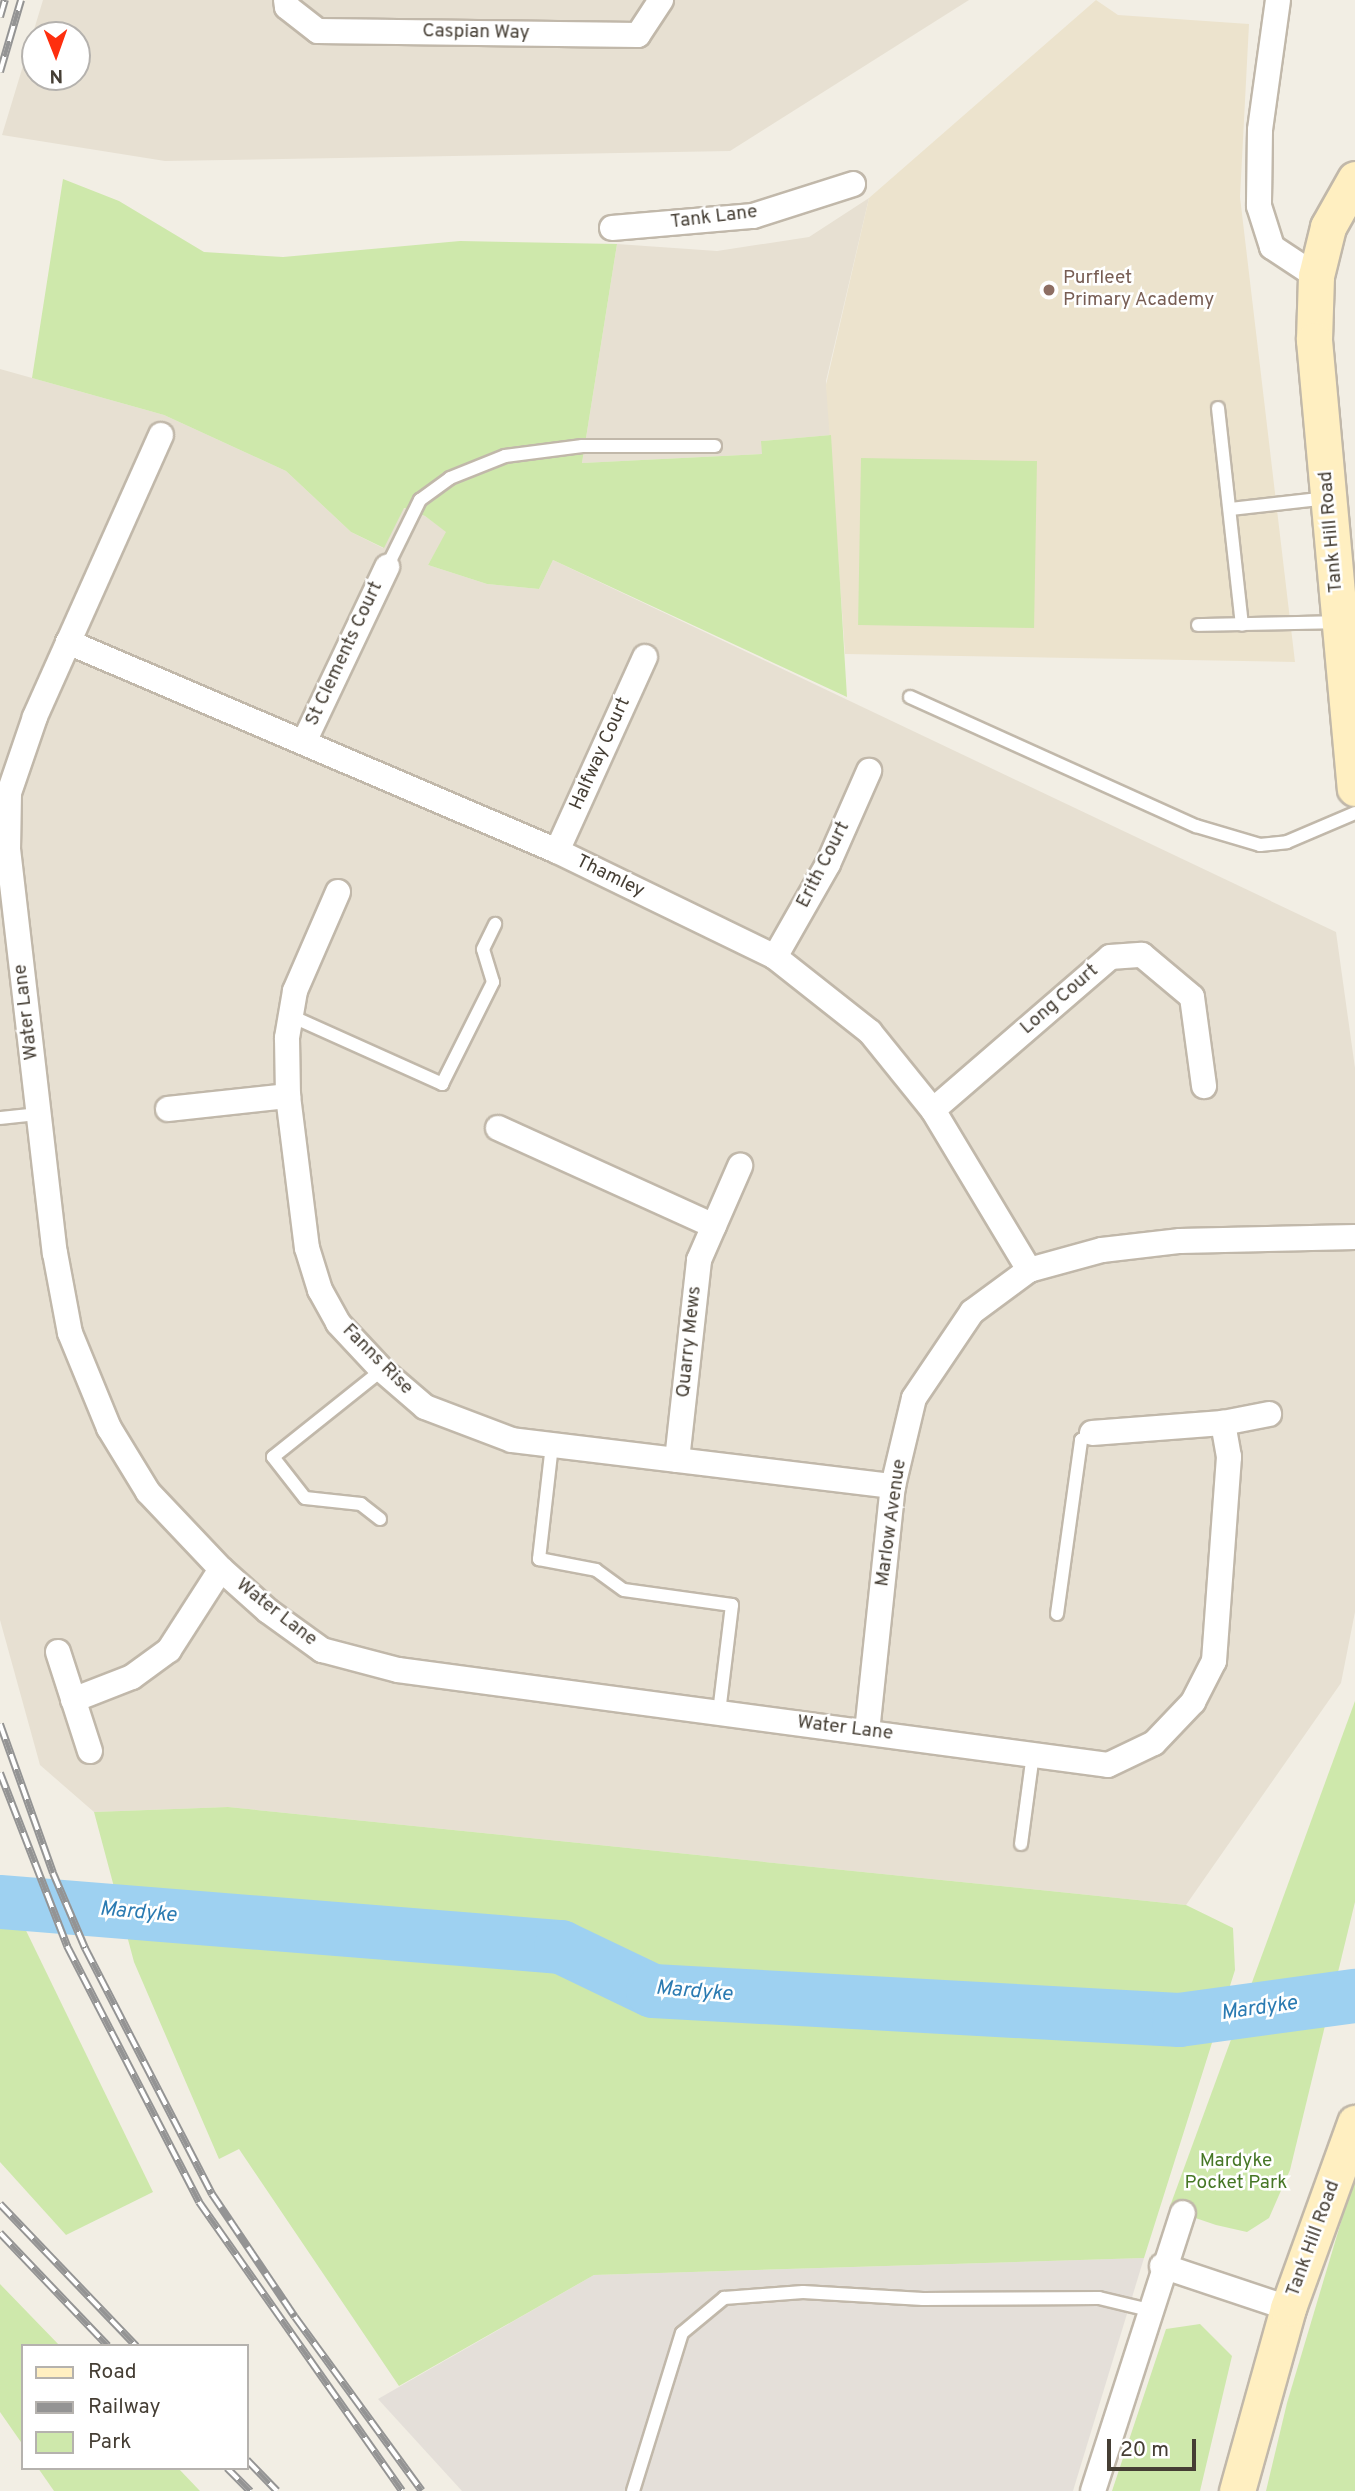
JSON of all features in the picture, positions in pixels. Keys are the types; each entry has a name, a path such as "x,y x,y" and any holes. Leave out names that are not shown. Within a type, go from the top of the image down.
{"street":[{"name":"Caspian Way","path":"286,0 287,7 318,31 638,35 661,0"},
{"path":"1278,0 1260,130 1259,206 1272,247 1315,276"},
{"name":"Tank Hill Road","path":"1355,179 1328,227 1315,276 1314,340 1355,788"},
{"name":"Tank Lane","path":"612,228 753,216 853,184"},
{"name":"Water Lane","path":"160,435 35,717 9,793 4,849 69,1333 109,1429 148,1492 221,1569 268,1611 322,1650 398,1670 1108,1765 1154,1742 1193,1702 1214,1661 1228,1457 1223,1423"},
{"name":"St Clements Court","path":"304,742 387,567"},
{"name":"Thamley","path":"68,642 557,851 775,957 870,1032 933,1110 1029,1270"},
{"name":"Halfway Court","path":"557,851 645,657"},
{"name":"Erith Court","path":"775,957 828,864 869,771"},
{"name":"Fanns Rise","path":"338,892 295,991 291,1016 289,1096 307,1248 320,1290 338,1323 382,1370 425,1407 512,1440 893,1486"},
{"name":"Long Court","path":"933,1110 1110,957 1142,955 1192,997 1204,1086"},
{"path":"168,1109 289,1096"},
{"path":"498,1128 714,1226"},
{"name":"Quarry Mews","path":"677,1460 699,1260 740,1166"},
{"name":"Marlow Avenue","path":"867,1732 893,1486 914,1398 972,1312 1029,1270 1102,1250 1180,1241 1355,1237"},
{"path":"1092,1433 1223,1423 1269,1414"},
{"name":"Water Lane","path":"73,1700 132,1677 169,1650 221,1569"},
{"path":"58,1652 90,1751"},
{"name":"Tank Hill Road","path":"1162,2266 1288,2308 1354,2133"},
{"path":"1093,2491 1162,2266 1183,2213"},
{"path":"1237,2491 1288,2308"}],"lane":[{"path":"1218,408 1242,625"},
{"path":"387,567 421,500 450,478 505,456 582,446 715,446"},
{"path":"1230,509 1328,498"},
{"path":"1198,625 1340,622"},
{"path":"911,697 1196,826 1260,845 1287,842 1355,813"},
{"path":"291,1016 442,1084 493,982 483,949 495,923"},
{"path":"0,1118 38,1114"},
{"path":"380,1520 361,1504 305,1498 273,1457 382,1370"},
{"path":"1057,1614 1081,1440 1092,1433"},
{"path":"552,1445 539,1559 596,1570 624,1590 732,1605 719,1713"},
{"path":"1021,1844 1033,1754"},
{"path":"633,2491 682,2333 724,2298 803,2292 923,2300 1099,2298 1149,2309"}],"shaded area":[{"path":"43,0 969,0 730,151 165,161 2,135 21,72 21,91 91,91 91,21 37,21"},
{"name":"Purfleet Primary Academy","path":"1096,0 1118,15 1249,24 1240,197 1295,662 845,654 826,385 869,198"},
{"path":"869,198 826,381 831,435 762,441 762,454 582,463 617,244 717,251 809,237"},
{"path":"0,369 164,415 286,471 351,532 383,548 403,508 425,516 447,532 428,565 487,584 539,589 553,560 1336,932 1355,1068 1355,1612 1341,1683 1186,1905 228,1807 94,1812 40,1765 0,1620"},
{"path":"1144,2258 1073,2491 462,2491 378,2399 594,2275"}],"green space":[{"path":"63,179 119,201 204,252 283,257 460,241 617,244 582,463 762,454 761,441 831,435 847,697 553,560 539,589 487,584 428,565 446,532 425,516 404,508 384,548 351,532 286,471 164,415 32,378"},
{"path":"861,458 1037,461 1034,628 858,625"},
{"name":"Mardyke Pocket Park","path":"1355,1701 1355,1902 1290,2170 1269,2218 1247,2232 1216,2225 1169,2209"},
{"path":"228,1807 1186,1905 1233,1928 1235,1970 1144,2258 594,2275 399,2386 239,2149 219,2159 134,1962 94,1812"},
{"path":"0,1877 153,2192 66,2235 0,2162"},
{"path":"1355,2175 1355,2491 1266,2491 1287,2403"},
{"path":"0,2284 58,2344 21,2344 21,2442 0,2412"},
{"path":"1200,2324 1232,2356 1200,2491 1112,2491 1166,2329"},
{"path":"39,2470 180,2470 200,2491 54,2491"}],"waterway":[{"name":"Mardyke","path":"0,1902 561,1947 653,1991 1179,2020 1355,1996"}],"railway":[{"path":"0,17 5,0"},
{"path":"0,72 21,0"},
{"path":"0,1724 53,1873 85,1948 212,2194 295,2317 422,2491"},
{"path":"0,1773 67,1946 199,2202 402,2491"},
{"path":"0,2204 134,2344"},
{"path":"0,2233 106,2344"},
{"path":"248,2461 277,2491"},
{"path":"229,2470 250,2491"}],"place":[{"name":"Purfleet Primary Academy","path":"1049,290"}]}
